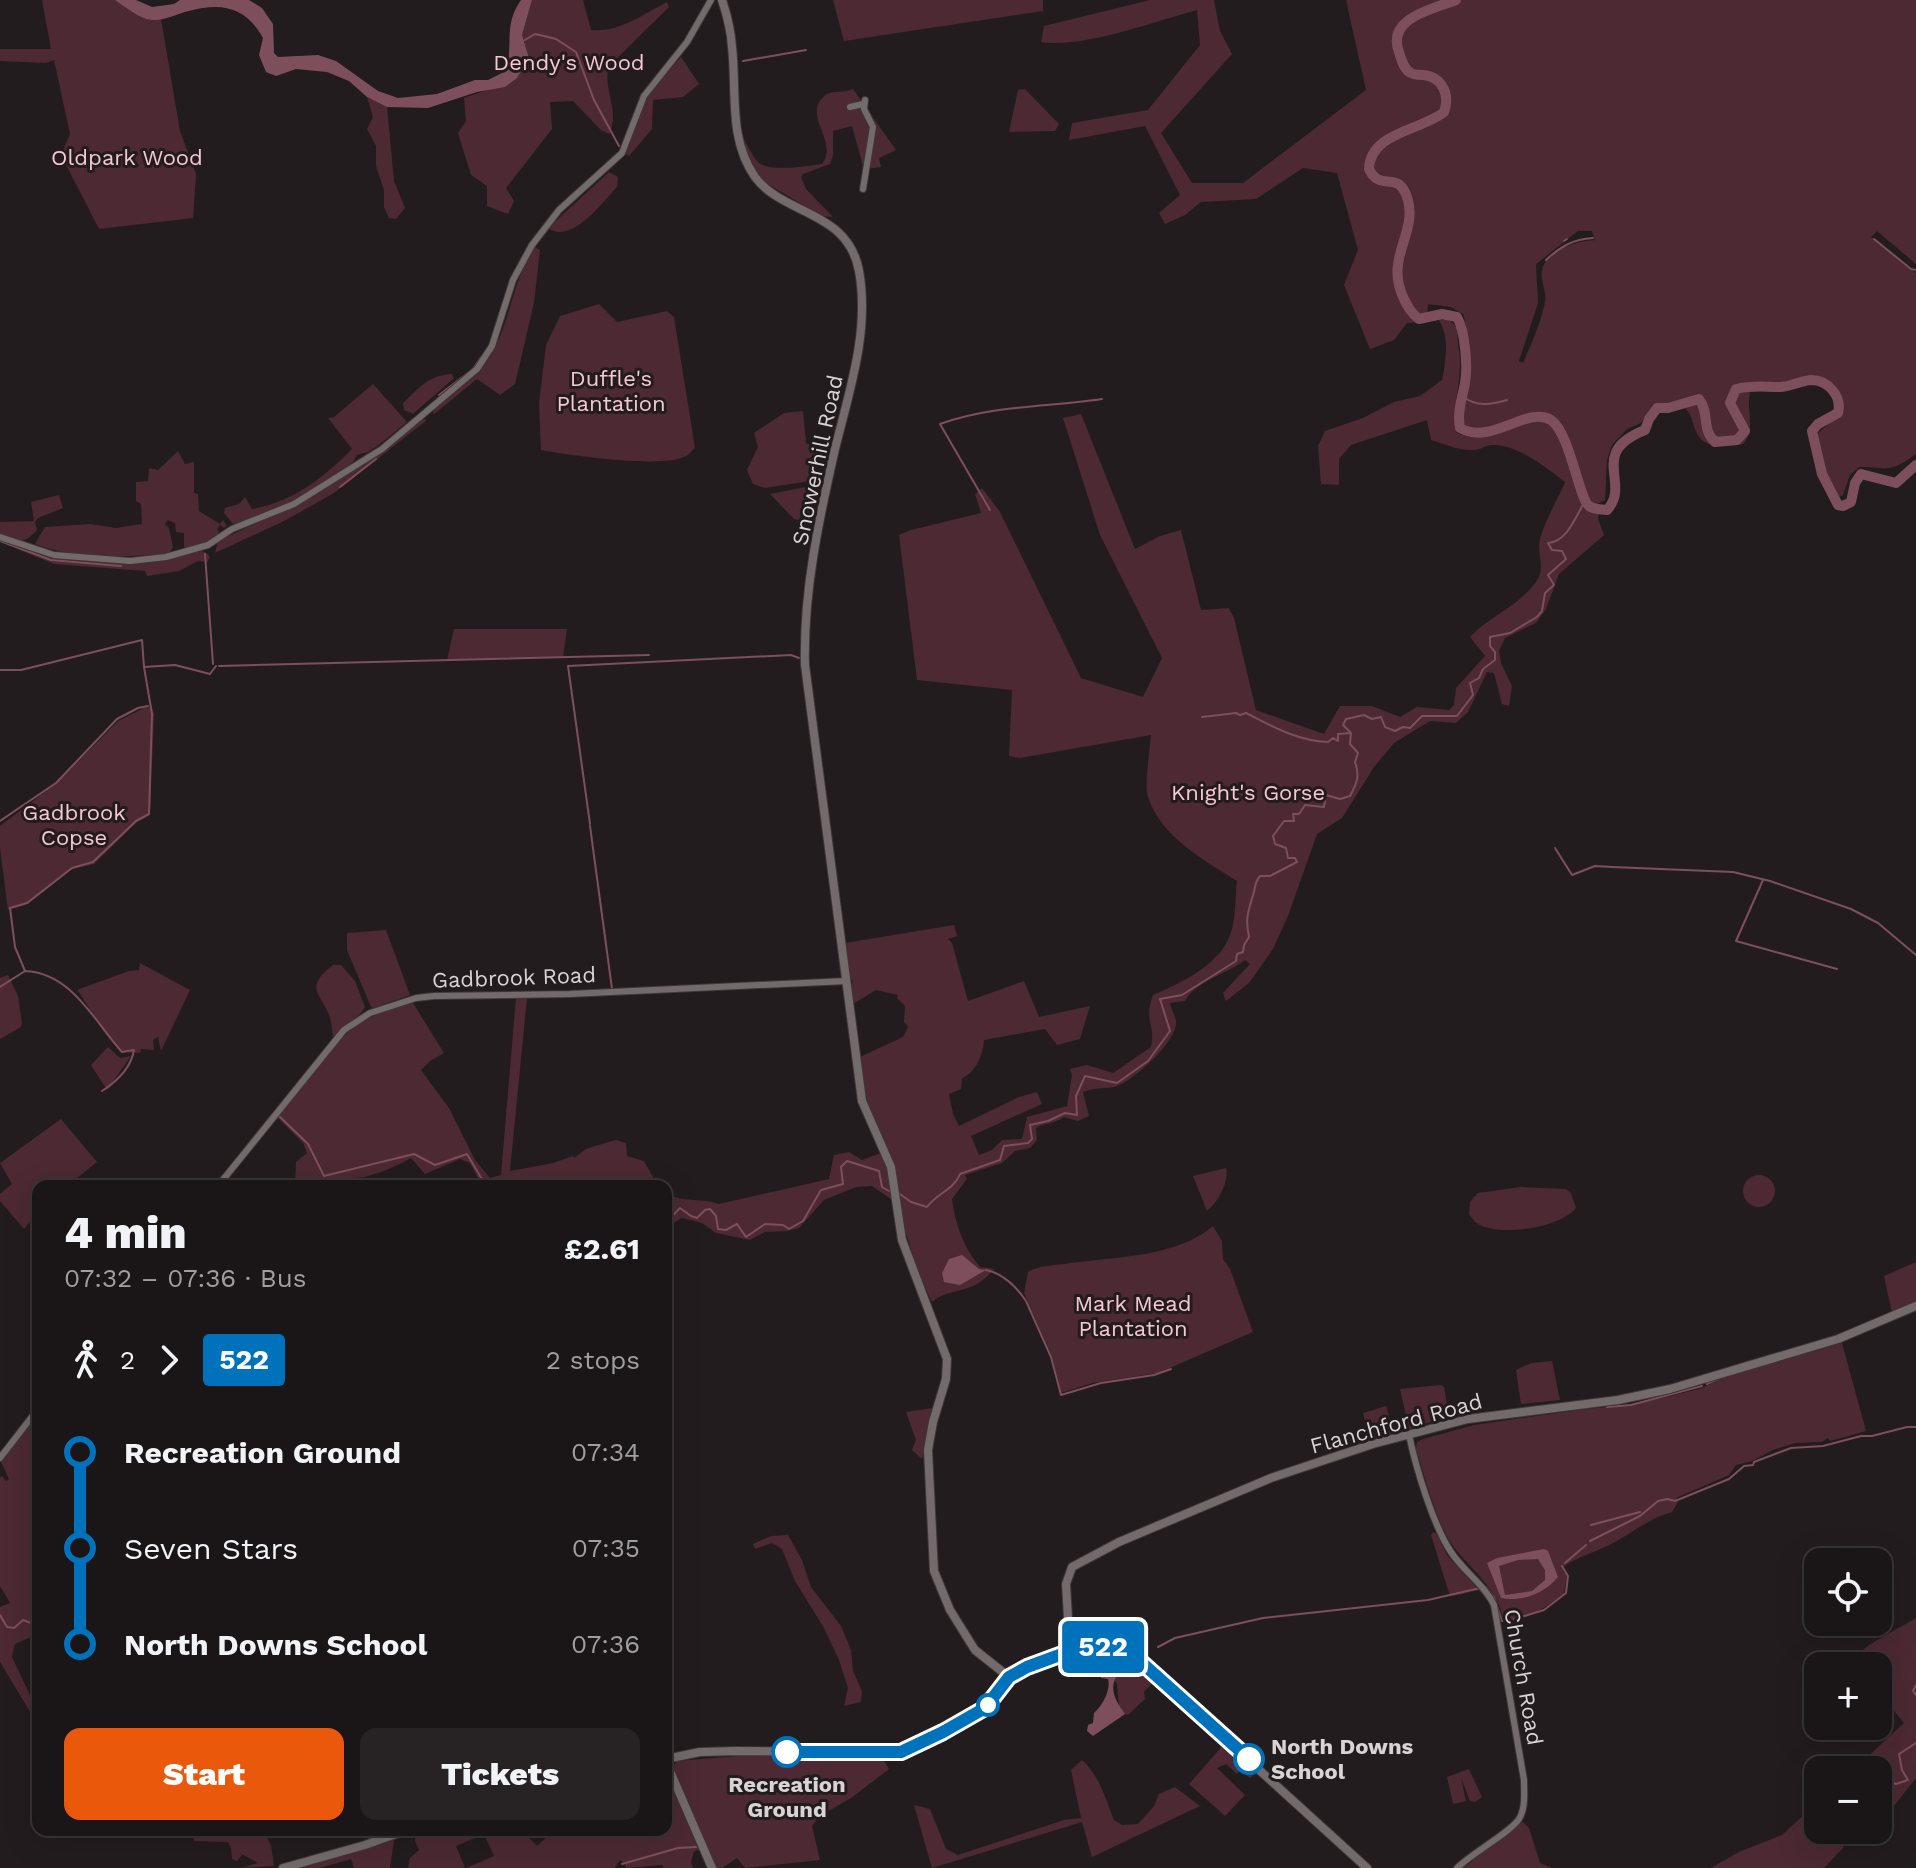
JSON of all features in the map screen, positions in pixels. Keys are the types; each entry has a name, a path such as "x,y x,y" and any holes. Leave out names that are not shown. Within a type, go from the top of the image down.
{"street":[{"path":"0,537 54,555 130,561 166,557 208,545 232,529 294,504 382,449 477,369 496,338 513,280 532,245 559,210 622,153 644,96 687,42 710,3 723,3"},
{"name":"Snowerhill Road","path":"723,3 732,48 738,136 749,166 768,189 839,232 854,255 862,291 862,322 856,364 828,481 814,557 804,642 821,798 862,1101 891,1167 899,1228 912,1271 947,1359 946,1379 928,1450 934,1571 945,1601 975,1650 1009,1677"},
{"path":"850,107 864,102 873,127 863,189"},
{"name":"Gadbrook Road","path":"223,1180 344,1030 370,1013 401,1002 434,996 584,993 846,981"},
{"name":"Flanchford Road","path":"1070,1652 1066,1584 1068,1573 1078,1563 1159,1524 1271,1478 1468,1419 1618,1400 1670,1389 1838,1339 1916,1306"},
{"path":"0,1458 32,1417"},
{"name":"Church Road","path":"1409,1435 1441,1535 1454,1557 1488,1593 1494,1605 1524,1780 1523,1805 1517,1822 1457,1868"},
{"path":"672,1758 721,1752 901,1752 985,1708 1009,1677 1027,1667 1070,1652 1112,1647 1131,1653 1367,1868"},
{"path":"672,1774 712,1868"},
{"path":"283,1868 390,1836"}],"green space":[{"name":"Oldpark Wood","path":"42,0 115,0 145,19 161,19 180,131 196,174 193,218 99,229 61,155 70,134 54,60 46,63 0,61 0,49 51,49"},
{"name":"Dendy's Wood","path":"532,0 583,0 591,30 621,26 667,2 669,7 609,66 607,75 613,117 609,134 601,130 573,101 550,102 552,129 506,188 514,201 508,214 487,206 487,186 471,175 458,133 466,121 464,98 508,81 529,58 522,35"},
{"path":"833,0 1043,0 1043,11 844,41"},
{"path":"1150,0 1214,0 1220,31 1232,54 1161,133 1192,183 1243,183 1366,90 1346,0 1916,0 1916,264 1877,231 1871,237 1916,273 1916,454 1894,467 1859,467 1850,475 1843,495 1839,497 1824,466 1818,433 1843,411 1841,398 1822,377 1784,385 1754,382 1749,399 1750,431 1743,444 1708,444 1699,437 1684,407 1661,411 1653,404 1641,423 1627,429 1612,445 1607,460 1605,500 1590,503 1581,473 1555,419 1532,415 1487,429 1464,428 1461,411 1469,358 1463,314 1451,307 1428,304 1427,322 1407,323 1394,340 1370,349 1344,285 1358,250 1337,173 1303,168 1256,199 1201,202 1185,215 1165,224 1159,213 1180,195 1145,126 1069,140 1072,123 1148,110 1200,45 1197,10 1076,42 1041,42 1044,26","holes":["1578,231 1592,231 1595,240 1563,248 1544,264 1543,310 1523,363 1519,361 1538,303 1536,264"]},
{"path":"681,57 699,84 683,97 653,100 652,129 629,156 626,154 647,95"},
{"path":"853,89 896,150 879,158 881,167 866,169 852,126 833,131 830,164 801,177 806,189 833,217 822,216 759,179 750,165 742,137 759,163 765,166 790,168 822,164 827,147 818,121 818,105 826,95"},
{"path":"1025,89 1059,124 1055,131 1009,132 1018,90"},
{"path":"367,97 387,107 394,181 405,208 396,219 389,218 384,207 384,190 376,166 376,146 367,129 373,117"},
{"path":"609,172 618,177 617,187 586,220 566,231 557,232 548,228"},
{"path":"535,247 540,250 534,303 515,384 500,395 477,379 433,415 434,409 473,376 492,353 522,272"},
{"name":"Duffle's Plantation","path":"599,304 617,322 667,311 674,317 695,448 686,456 675,460 638,461 541,450 539,403 546,345 560,316"},
{"name":"Knight's Gorse","path":"1438,319 1450,320 1458,329 1460,362 1456,432 1468,437 1480,437 1528,422 1553,424 1573,468 1580,499 1586,508 1599,512 1598,519 1604,535 1559,574 1546,609 1536,623 1505,638 1499,651 1512,686 1509,706 1502,704 1494,673 1487,672 1468,712 1456,723 1430,721 1394,743 1374,767 1342,818 1317,834 1273,949 1249,983 1226,1001 1223,993 1250,964 1245,960 1196,988 1185,1001 1170,1003 1176,1021 1170,1039 1153,1060 1132,1078 1114,1087 1083,1092 1089,1116 1078,1121 1064,1117 1040,1126 1036,1128 1037,1140 1030,1148 1015,1151 1002,1163 965,1175 967,1179 952,1199 955,1218 969,1252 980,1267 994,1269 977,1284 932,1302 918,1272 902,1220 892,1158 868,1109 860,1057 903,1037 908,1027 904,1022 905,1006 897,998 898,995 876,990 853,1004 850,987 853,981 849,978 845,943 954,925 957,936 948,939 952,943 968,1001 1024,981 1039,1017 1090,1006 1080,1039 1057,1045 1045,1029 984,1040 978,1062 962,1078 961,1089 949,1094 959,1126 1019,1097 1037,1092 1042,1104 971,1136 979,1155 992,1150 1002,1140 1022,1139 1027,1117 1067,1106 1072,1075 1070,1069 1087,1065 1113,1073 1151,1047 1149,1011 1153,995 1188,978 1219,954 1233,926 1237,881 1173,836 1154,811 1147,791 1151,735 1020,758 1009,756 1012,690 917,680 899,535 981,513 975,494 982,488 1000,512 1081,678 1143,697 1162,658 1100,535 1063,418 1081,414 1135,549 1160,536 1181,530 1201,610 1229,608 1256,710 1324,734 1340,706 1372,706 1400,717 1417,707 1449,710 1454,705 1456,688 1485,656 1470,637 1521,598 1539,577 1540,539 1565,482 1511,448 1492,445 1468,450 1431,440 1427,420 1351,445 1339,459 1339,485 1321,484 1318,446 1325,431 1363,418 1394,402 1420,396 1442,380 1446,340"},
{"path":"452,374 454,378 413,414 404,410 403,403 425,383"},
{"path":"373,384 407,422 368,452 357,455 350,465 320,486 281,506 233,524 224,513 225,508 239,504 245,497 252,509 294,495 330,470 352,449 328,418 334,417"},
{"path":"803,411 806,443 819,452 814,477 810,481 765,488 753,484 747,470 758,447 754,433 784,413"},
{"path":"423,419 427,420 334,493 284,521 215,553 218,541 300,503 389,448"},
{"path":"178,451 185,464 194,462 194,493 198,494 199,511 220,524 223,520 227,526 224,528 220,525 217,529 220,535 208,543 189,549 184,547 184,533 176,532 175,523 168,520 165,524 169,528 173,547 169,553 101,556 35,544 45,527 90,524 116,528 142,524 141,504 136,501 136,482 148,481 149,468 158,470"},
{"path":"811,486 799,520 794,519 770,494"},
{"path":"59,495 63,508 38,518 35,522 37,530 28,538 20,540 0,534 0,522 34,521 31,502"},
{"path":"0,539 46,556 90,562 164,558 200,550 210,558 207,562 198,561 179,571 147,576 145,571 54,564 0,542"},
{"path":"454,629 567,629 563,657 447,660"},
{"name":"Gadbrook Copse","path":"146,707 152,708 154,714 150,815 137,822 94,864 72,869 28,904 8,910 0,826 58,782 118,721"},
{"path":"386,930 410,995 373,1008 347,950 347,933"},
{"path":"140,963 190,990 161,1051 158,1037 153,1040 154,1050 122,1052 103,1030 77,990 139,970"},
{"path":"333,965 341,965 355,981 365,1007 333,1038 330,1018 316,987 323,973"},
{"path":"8,975 18,996 22,1023 21,1027 0,1039 0,978"},
{"path":"516,998 527,998 510,1171 574,1158 586,1149 616,1140 626,1143 627,1156 644,1161 654,1180 479,1180 470,1163 460,1159 425,1174 411,1158 363,1177 295,1180 296,1162 307,1153 303,1143 277,1117 347,1033 380,1013 413,1003 444,1053 421,1070 449,1108 475,1160 490,1178 501,1175"},
{"path":"108,1047 120,1058 131,1056 107,1090 91,1065"},
{"path":"61,1119 97,1162 74,1180 32,1180 32,1219 24,1229 0,1201 0,1194 12,1184 0,1163"},
{"path":"849,1152 862,1160 881,1153 891,1179 891,1199 872,1186 856,1187 824,1200 799,1228 765,1232 750,1240 716,1233 702,1223 682,1218 672,1224 674,1197 719,1204 829,1179 834,1155"},
{"path":"1226,1168 1222,1192 1207,1211 1193,1176"},
{"path":"1759,1175 1771,1179 1775,1191 1771,1203 1759,1207 1747,1203 1743,1191 1747,1179"},
{"path":"1521,1187 1566,1189 1571,1193 1576,1208 1557,1221 1514,1230 1488,1228 1477,1223 1469,1214 1470,1202 1478,1193"},
{"name":"Mark Mead Plantation","path":"1213,1226 1222,1241 1223,1259 1230,1269 1253,1332 1158,1373 1092,1383 1061,1393 1052,1356 1024,1293 1028,1272 1043,1266 1164,1250 1182,1244"},
{"path":"1916,1262 1916,1302 1892,1313 1884,1276"},
{"path":"1842,1343 1866,1431 1830,1441 1828,1438 1822,1442 1795,1443 1736,1465 1729,1475 1676,1498 1678,1502 1672,1512 1562,1568 1567,1576 1564,1593 1536,1612 1503,1619 1489,1588 1446,1534 1416,1449 1417,1442 1423,1439 1474,1425 1637,1404 1699,1389 1728,1376"},
{"path":"1552,1361 1560,1400 1521,1404 1516,1370 1531,1363"},
{"path":"1444,1387 1449,1416 1409,1429 1400,1389"},
{"path":"1386,1406 1394,1434 1370,1440 1363,1413"},
{"path":"932,1408 922,1459 912,1450 916,1440 906,1412"},
{"path":"32,1422 32,1637 15,1644 12,1657 32,1699 32,1715 0,1662 0,1607 10,1603 0,1586 0,1478 9,1479 1,1462"},
{"path":"1433,1532 1447,1555 1479,1590 1453,1596 1449,1593 1431,1535"},
{"path":"788,1535 802,1560 811,1587 841,1626 851,1650 853,1671 862,1691 861,1702 844,1706 848,1688 839,1660 824,1628 795,1581 782,1549 772,1543 755,1549 753,1544 771,1536"},
{"path":"1916,1618 1916,1778 1893,1807 1892,1756 1868,1756 1886,1740 1892,1740 1892,1734 1904,1723 1892,1708 1892,1652 1860,1652 1885,1636 1892,1636 1892,1632"},
{"path":"1124,1655 1152,1675 1153,1682 1144,1692 1145,1699 1128,1715 1119,1707 1114,1680 1119,1668 1115,1666"},
{"path":"1225,1743 1258,1772 1250,1778 1240,1770 1237,1774 1226,1764 1217,1768 1245,1795 1225,1816 1189,1784"},
{"path":"847,1755 882,1758 889,1769 851,1798 820,1816 812,1826 820,1860 745,1868 737,1858 722,1868 716,1868 673,1767 677,1761 737,1756"},
{"path":"1082,1760 1098,1781 1114,1820 1122,1825 1138,1824 1154,1806 1159,1794 1175,1787 1200,1806 1092,1857 1082,1822 932,1868 914,1805 930,1809 946,1849 958,1855 1064,1820 1081,1818 1071,1770"},
{"path":"1469,1769 1482,1797 1475,1802 1470,1801 1461,1778 1466,1801 1453,1804 1447,1777"},
{"path":"672,1789 699,1850 694,1851 693,1868 664,1868 662,1865 626,1868 620,1860 615,1868 466,1868 494,1856 485,1836 527,1836 537,1846 547,1837 672,1836"},
{"path":"1804,1815 1804,1844 1843,1844 1843,1848 1824,1868 1711,1868 1739,1852 1782,1835"},
{"path":"1523,1822 1529,1828 1540,1863 1552,1868 1463,1868"},
{"path":"194,1836 266,1836 274,1866 241,1868 258,1863 240,1853 242,1855 237,1861 232,1859 228,1842 194,1841"},
{"path":"415,1836 479,1836 456,1846 465,1868 408,1868 410,1858 419,1850"},
{"path":"394,1840 390,1868 354,1868 351,1859 320,1868 295,1868"}],"shaded area":[{"path":"115,0 136,0 152,7 174,4 180,0 249,0 262,8 273,24 274,53 278,57 318,55 336,61 378,91 398,98 437,94 475,80 488,80 506,71 512,18 521,0 532,0 522,35 529,58 517,78 505,87 477,92 428,108 387,107 367,97 349,81 327,72 296,69 276,76 266,72 259,55 263,38 241,13 212,7 152,20 139,16"},
{"path":"962,1255 979,1269 986,1270 960,1285 944,1282 942,1273 949,1259"},
{"path":"1544,1549 1548,1551 1558,1577 1532,1595 1517,1599 1501,1598 1487,1563 1497,1558","holes":["1538,1559 1545,1570 1545,1580 1532,1591 1505,1595 1499,1566 1518,1560"]},
{"path":"1115,1666 1120,1671 1113,1688 1125,1714 1093,1736 1087,1731 1088,1725 1093,1723 1094,1713 1103,1702 1108,1688 1108,1679 1101,1678 1099,1668"}],"waterway":[{"path":"1456,0 1424,11 1405,23 1397,40 1406,69 1414,74 1430,76 1440,83 1446,99 1444,112 1388,139 1378,147 1369,169 1379,180 1399,185 1408,200 1410,213 1397,271 1408,307 1419,319 1442,314 1457,317 1460,323 1466,368 1459,411 1460,428 1484,432 1531,417 1551,420 1564,438 1585,501 1595,509 1607,510 1615,489 1614,458 1618,448 1645,430 1657,408 1699,399 1708,432 1715,442 1737,440 1745,431 1730,403 1736,389 1784,387 1811,380 1829,386 1838,401 1838,413 1812,431 1822,474 1838,505 1851,502 1855,483 1861,474 1896,483 1916,465"},
{"path":"523,41 535,34 556,39 576,52 594,100 619,146"},
{"path":"743,61 806,50"},
{"path":"1546,260 1567,244 1593,238"},
{"path":"1874,239 1916,270"},
{"path":"439,395 473,369 481,357"},
{"path":"1462,396 1483,404 1507,400"},
{"path":"990,510 940,424 980,413 1102,399"},
{"path":"340,487 376,459"},
{"path":"900,1194 911,1202 927,1207 954,1184 960,1174 1000,1160 1004,1146 1028,1143 1032,1139 1030,1125 1065,1113 1077,1115 1076,1096 1085,1076 1117,1083 1148,1061 1170,1031 1160,999 1182,995 1236,961 1237,954 1243,952 1249,937 1248,916 1258,878 1270,876 1297,862 1295,858 1288,858 1286,848 1275,844 1273,836 1284,821 1294,821 1293,814 1299,814 1305,805 1324,807 1326,795 1340,799 1350,796 1357,779 1355,762 1358,753 1350,744 1351,733 1343,725 1346,719 1364,715 1372,719 1381,717 1385,727 1395,731 1410,728 1422,716 1457,716 1473,695 1470,683 1479,678 1483,669 1495,660 1490,637 1510,633 1542,611 1545,593 1554,585 1548,575 1566,559 1562,551 1552,550 1548,543 1555,542 1566,533 1585,501"},
{"path":"0,541 51,560 121,566"},
{"path":"205,554 213,664"},
{"path":"0,670 21,670 142,640 144,667 175,665 210,674 216,666"},
{"path":"219,666 649,655"},
{"path":"590,824 568,666 791,655 799,658"},
{"path":"25,971 15,947 10,908 27,903 72,868 93,862 136,821 149,814 152,714 144,667"},
{"path":"0,821 56,783 117,719 148,706"},
{"path":"1202,717 1246,713 1285,732 1317,741 1328,742 1333,738 1338,741 1338,734 1351,733"},
{"path":"590,826 612,989"},
{"path":"1555,848 1572,875 1595,866 1733,872 1770,881 1851,909 1878,923 1916,955"},
{"path":"1763,880 1736,941 1837,969"},
{"path":"0,987 25,971 56,980 81,1001 122,1052 134,1050 122,1074 102,1091"},
{"path":"278,1115 308,1144 324,1176 414,1154 435,1165 467,1154 482,1180"},
{"path":"672,1217 680,1208 697,1218 710,1209 716,1216 718,1229 726,1230 737,1224 746,1237 765,1224 783,1225 789,1229 803,1221 821,1190 843,1184 841,1167 847,1161 879,1171 882,1187 889,1191"},
{"path":"986,1270 1009,1281 1026,1301 1051,1357 1061,1395 1101,1383 1154,1375 1171,1369"},
{"path":"1707,1384 1722,1377"},
{"path":"1607,1407 1631,1405 1702,1386"},
{"path":"1590,1541 1640,1516 1658,1501 1675,1501 1729,1479 1744,1466 1791,1448 1823,1446 1916,1427"},
{"path":"1591,1525 1640,1512"},
{"path":"1565,1563 1586,1545"},
{"path":"1508,1621 1544,1610 1566,1593 1568,1576 1562,1566"},
{"path":"1486,1587 1494,1597 1502,1621 1506,1621"},
{"path":"1158,1647 1175,1638 1263,1618 1428,1600 1480,1588"},
{"path":"0,1615 7,1627 14,1628 23,1620 32,1623"},
{"path":"1916,1685 1913,1691 1916,1695"},
{"path":"1892,1782 1908,1780 1899,1754 1916,1743"},
{"path":"622,1864 678,1848 696,1847"}],"bus line":[{"name":"522","path":"787,1752 901,1752 987,1707 1016,1672 1065,1653 1112,1647 1131,1653 1249,1759"}],"place":[{"name":"Recreation Ground","path":"787,1752"},
{"name":"North Downs School","path":"1249,1759"}]}
